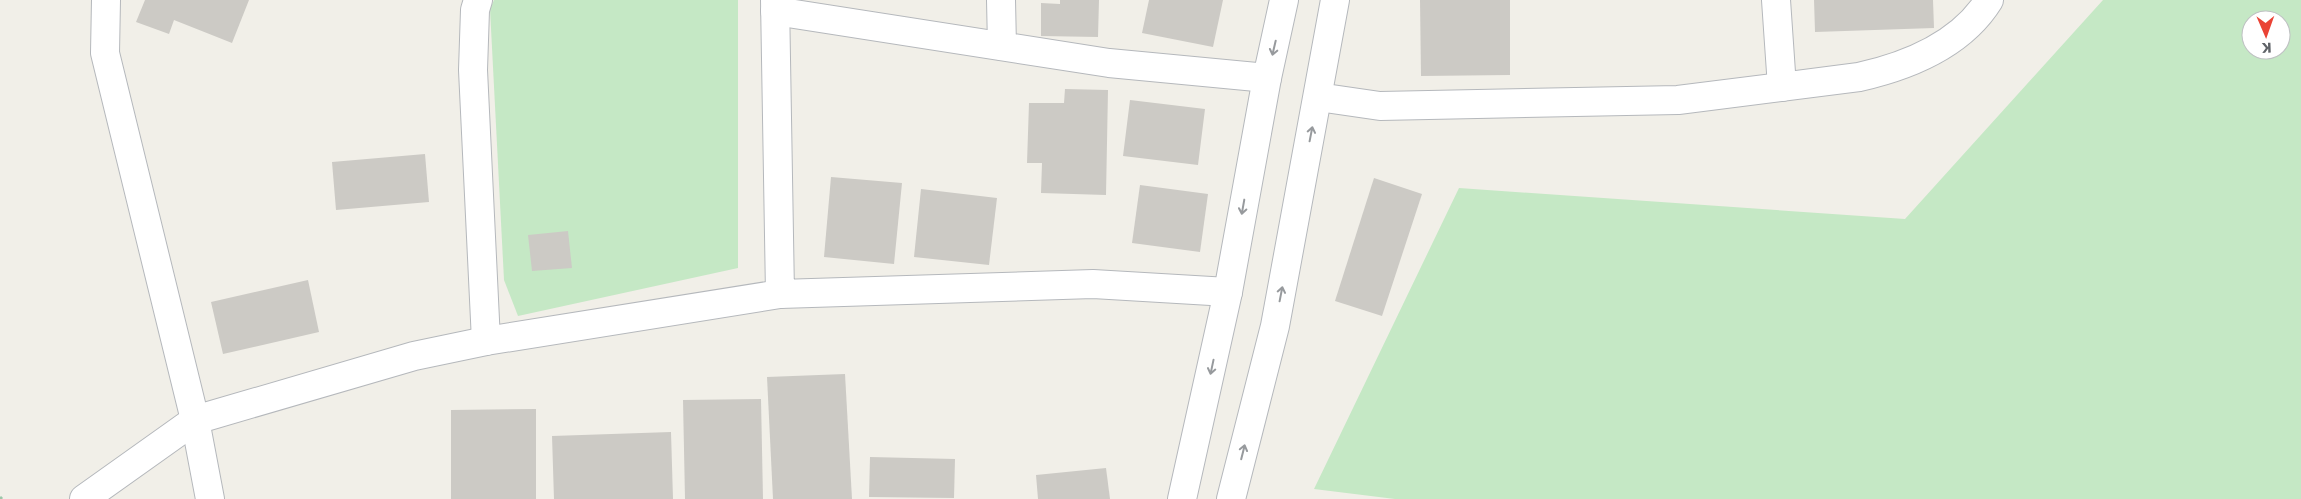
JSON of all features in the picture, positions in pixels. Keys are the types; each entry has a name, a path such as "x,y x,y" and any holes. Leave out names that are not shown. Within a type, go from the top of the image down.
{"street":[{"path":"106,0 105,52 195,420 210,499"},
{"path":"478,0 475,10 473,70 486,341"},
{"path":"1001,0 1002,46"},
{"path":"1182,499 1228,292 1266,78 1284,0"},
{"path":"1231,499 1275,326 1335,0"},
{"path":"1776,0 1782,87"},
{"path":"1318,97 1380,106 1678,100 1859,77 1887,71 1913,61 1938,48 1964,28 1989,0"},
{"path":"780,294 775,5 1002,46 1109,63 1266,78"},
{"path":"84,499 195,420 414,356 486,341 780,294 1093,284 1228,292"}],"green space":[{"path":"494,0 738,0 738,268 518,316 504,280 490,9"},
{"path":"2103,0 2301,0 2301,499 1395,499 1314,489 1459,188 1905,219"}],"building":[{"path":"145,0 249,0 232,43 174,20 169,34 136,22"},
{"path":"1060,0 1099,0 1098,37 1041,36 1041,3 1060,4"},
{"path":"1149,0 1223,0 1213,47 1142,33"},
{"path":"1420,0 1510,0 1510,75 1421,76"},
{"path":"1814,0 1933,0 1934,28 1815,32"},
{"path":"1065,89 1108,90 1106,195 1041,193 1042,163 1027,163 1029,103 1064,103"},
{"path":"1130,100 1205,109 1198,165 1123,156"},
{"path":"425,154 429,202 336,210 332,162"},
{"path":"831,177 902,183 894,264 824,257"},
{"path":"1374,178 1422,194 1382,316 1335,301"},
{"path":"1140,185 1208,194 1200,252 1132,243"},
{"path":"921,189 997,198 989,265 914,257"},
{"path":"568,231 572,268 532,271 528,235"},
{"path":"308,280 319,332 223,354 211,302"},
{"path":"845,374 852,499 773,499 767,377"},
{"path":"761,399 763,499 685,499 683,400"},
{"path":"536,409 536,499 451,499 451,410"},
{"path":"671,432 673,499 554,499 552,436"},
{"path":"870,457 955,459 954,498 869,497"},
{"path":"1106,468 1110,499 1038,499 1036,475"}]}
